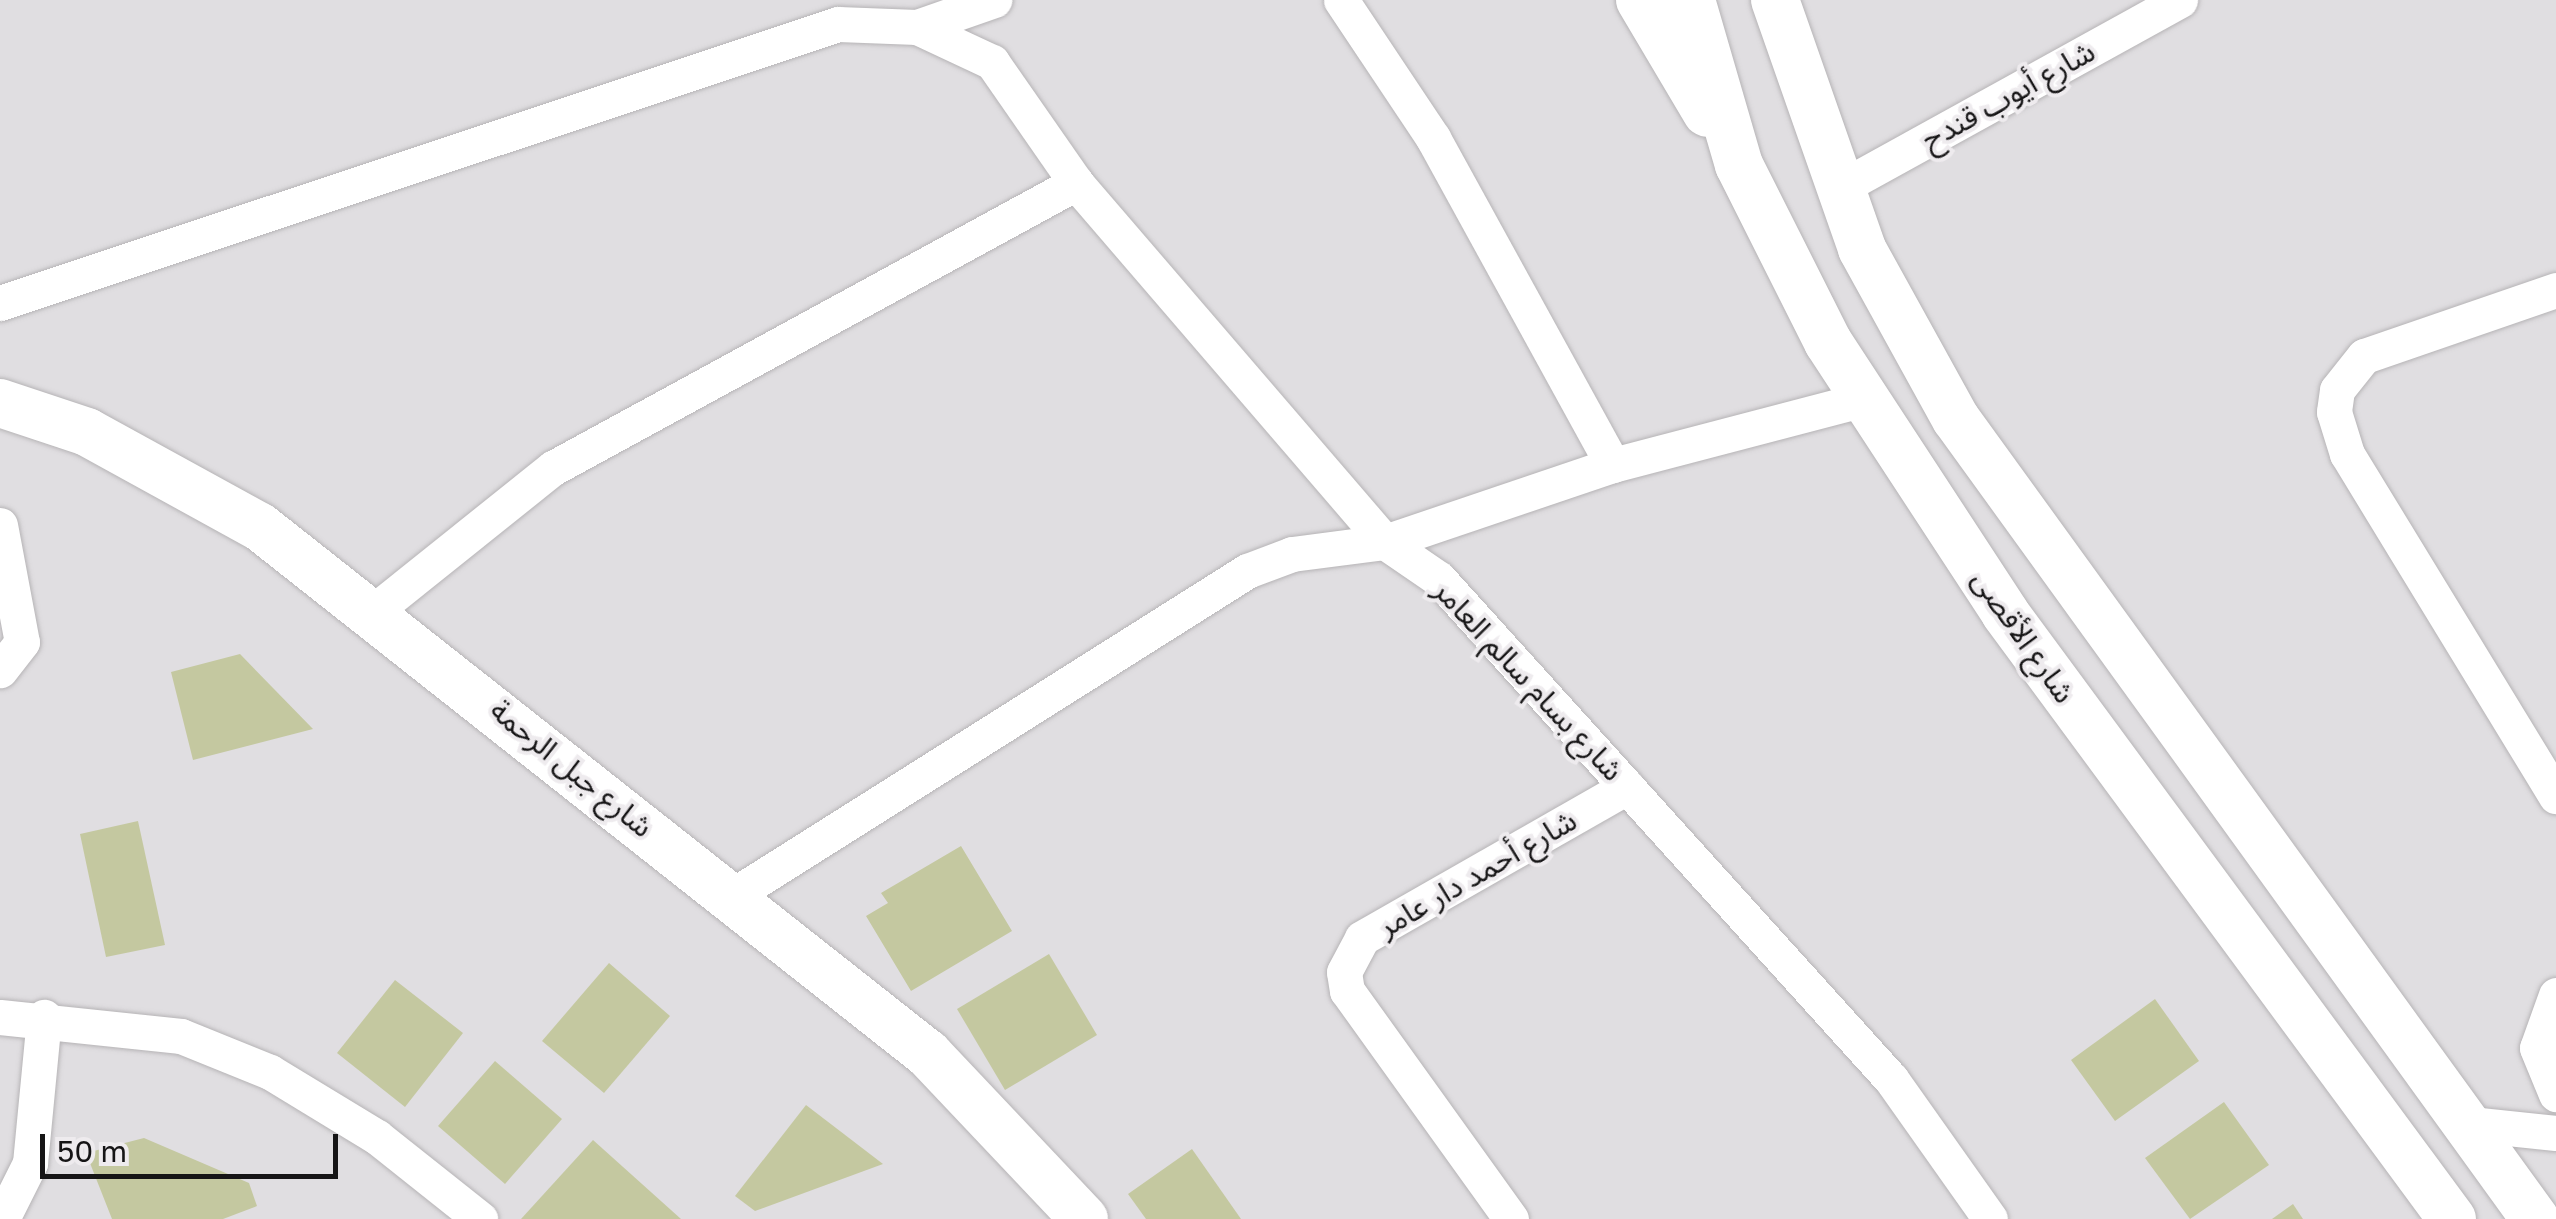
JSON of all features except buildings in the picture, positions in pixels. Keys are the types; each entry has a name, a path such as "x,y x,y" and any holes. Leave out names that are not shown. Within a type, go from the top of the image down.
{"main road":[{"path":"1640,0 1740,164"},
{"name":"شارع الأقصى","path":"1692,0 1740,164 1864,399 2005,613 2452,1219"},
{"path":"1775,0 1836,190 1956,419 2470,1124 2535,1219"},
{"name":"شارع جبل الرحمة","path":"0,403 172,474 260,527 928,1054 1084,1219"}],"street":[{"path":"0,304 838,24 917,26 994,0"},
{"path":"1342,0 1433,138 1613,465"},
{"name":"شارع أيوب قندح","path":"1836,190 2180,0"},
{"name":"شارع بسام سالم العامر","path":"917,26 992,62 1076,182 1385,542 1440,579 1890,1079 1990,1219"},
{"path":"368,616 553,468 1076,182"},
{"path":"2556,290 2364,356 2334,412 2346,454 2556,796"},
{"path":"732,896 1247,571 1292,554 1385,542 1613,465 1864,399"},
{"path":"0,525 22,642 0,670"},
{"name":"شارع أحمد دار عامر","path":"1511,1219 1347,991 1344,972 1362,938 1627,787"},
{"path":"2556,995 2537,1048 2556,1094"},
{"path":"0,1017 44,1017 181,1036 270,1072 377,1137 480,1219"},
{"path":"2,1219 30,1164 44,1017"},
{"path":"2470,1124 2556,1133"}]}
